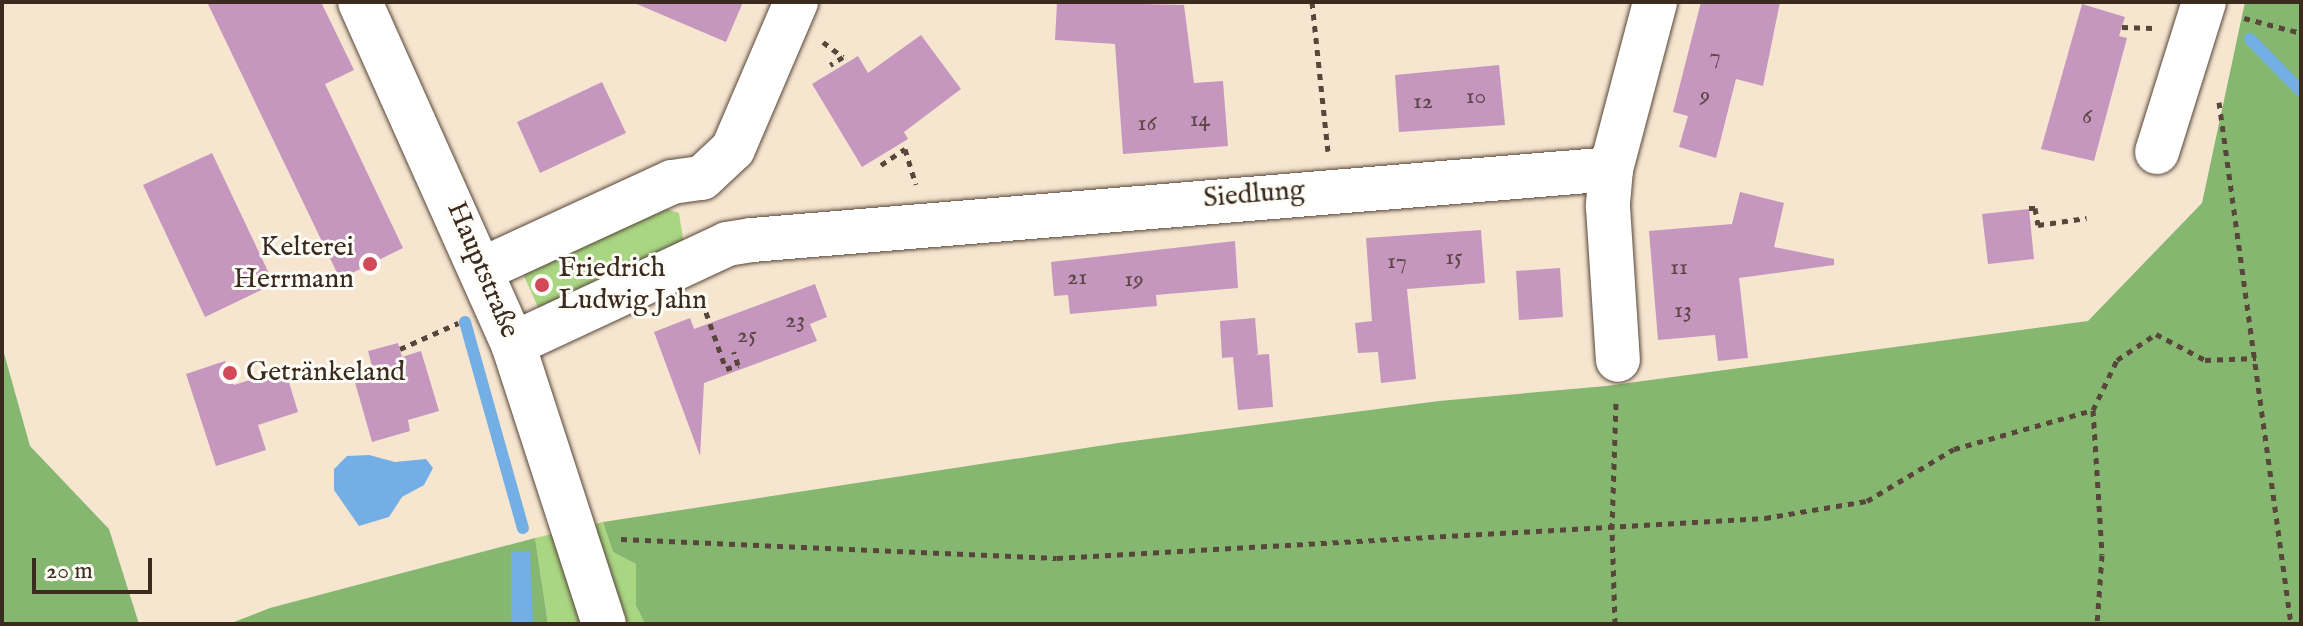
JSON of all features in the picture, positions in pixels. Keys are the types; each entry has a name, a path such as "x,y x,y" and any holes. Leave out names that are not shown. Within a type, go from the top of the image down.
{"street":[{"name":"Hauptstraße","path":"360,2 483,269 596,543 604,624"},
{"path":"1618,360 1608,207 1611,169 1655,2"},
{"path":"2157,152 2203,5"},
{"path":"483,269 672,182 702,178 733,149 804,18"},
{"name":"Siedlung","path":"513,344 727,244 1332,188 1611,169"},
{"path":"702,178 727,244"}],"path":[{"path":"1312,2 1332,188"},
{"path":"2203,5 2301,33"},
{"path":"804,18 843,57 830,65"},
{"path":"2218,95 2291,624"},
{"path":"881,165 905,149 919,195"},
{"path":"2029,208 2035,208 2038,225 2087,218"},
{"path":"701,298 726,369 738,365 734,352"},
{"path":"400,349 459,323"},
{"path":"2097,624 2102,555 2093,410 2117,360 2156,334 2205,360 2256,358"},
{"path":"1615,624 1612,529 1618,360"},
{"path":"596,543 1057,558 1765,518 1867,501 1954,449 2093,410"}],"green space":[{"path":"2245,2 2301,2 2301,624 645,624 636,606 636,564 613,552 603,522 1118,443 1439,401 1606,386 2088,321 2202,203"},
{"path":"661,207 679,213 684,245 548,311 538,307 524,276 528,267"},
{"path":"2,346 30,446 109,529 139,624 2,624"},
{"path":"603,522 613,552 636,564 636,606 645,624 548,624 535,538"},
{"path":"535,538 548,624 229,624 270,608"}],"water":[{"path":"369,455 395,462 426,459 433,468 424,485 402,497 389,517 359,526 334,490 334,469 347,456"},
{"path":"511,551 530,551 533,624 511,624"}],"building":[{"path":"207,2 321,2 354,70 325,84 403,248 340,279"},
{"path":"632,2 743,2 726,42"},
{"path":"1057,2 1184,5 1194,83 1223,81 1228,146 1123,154 1115,44 1055,40"},
{"path":"1701,2 1780,2 1763,86 1736,79 1716,158 1679,147 1688,116 1673,112"},
{"path":"2082,4 2125,17 2119,36 2127,38 2094,161 2041,149"},
{"path":"921,35 961,89 904,132 908,139 862,167 812,84 858,56 868,73"},
{"path":"1499,65 1505,125 1399,132 1395,75"},
{"path":"602,82 626,133 540,173 517,122"},
{"path":"212,153 274,284 205,317 143,185"},
{"path":"1740,192 1784,203 1774,247 1834,259 1834,265 1739,278 1748,358 1718,361 1715,335 1658,340 1649,231 1732,224"},
{"path":"2029,209 2034,259 1988,264 1982,214"},
{"path":"1481,230 1485,283 1407,289 1416,379 1381,383 1378,352 1358,353 1355,323 1372,321 1366,238"},
{"path":"1235,241 1238,288 1156,295 1157,306 1070,314 1068,295 1054,296 1051,262"},
{"path":"1560,268 1563,317 1519,320 1516,271"},
{"path":"815,284 827,317 810,324 817,341 704,383 700,456 654,332 690,318 694,329"},
{"path":"1255,318 1258,354 1254,355 1269,354 1273,407 1238,410 1233,357 1222,358 1220,321"},
{"path":"398,343 402,357 421,351 439,411 408,420 410,431 372,442 352,372 372,366 368,351"},
{"path":"225,361 234,385 285,369 298,412 258,425 266,450 216,466 186,374"}],"waterway":[{"path":"2250,39 2301,91"},
{"path":"465,322 523,528"}],"place":[{"name":"Kelterei Herrmann","path":"370,264"},
{"name":"Friedrich Ludwig Jahn","path":"542,285"},
{"name":"Getränkeland","path":"230,373"}]}
